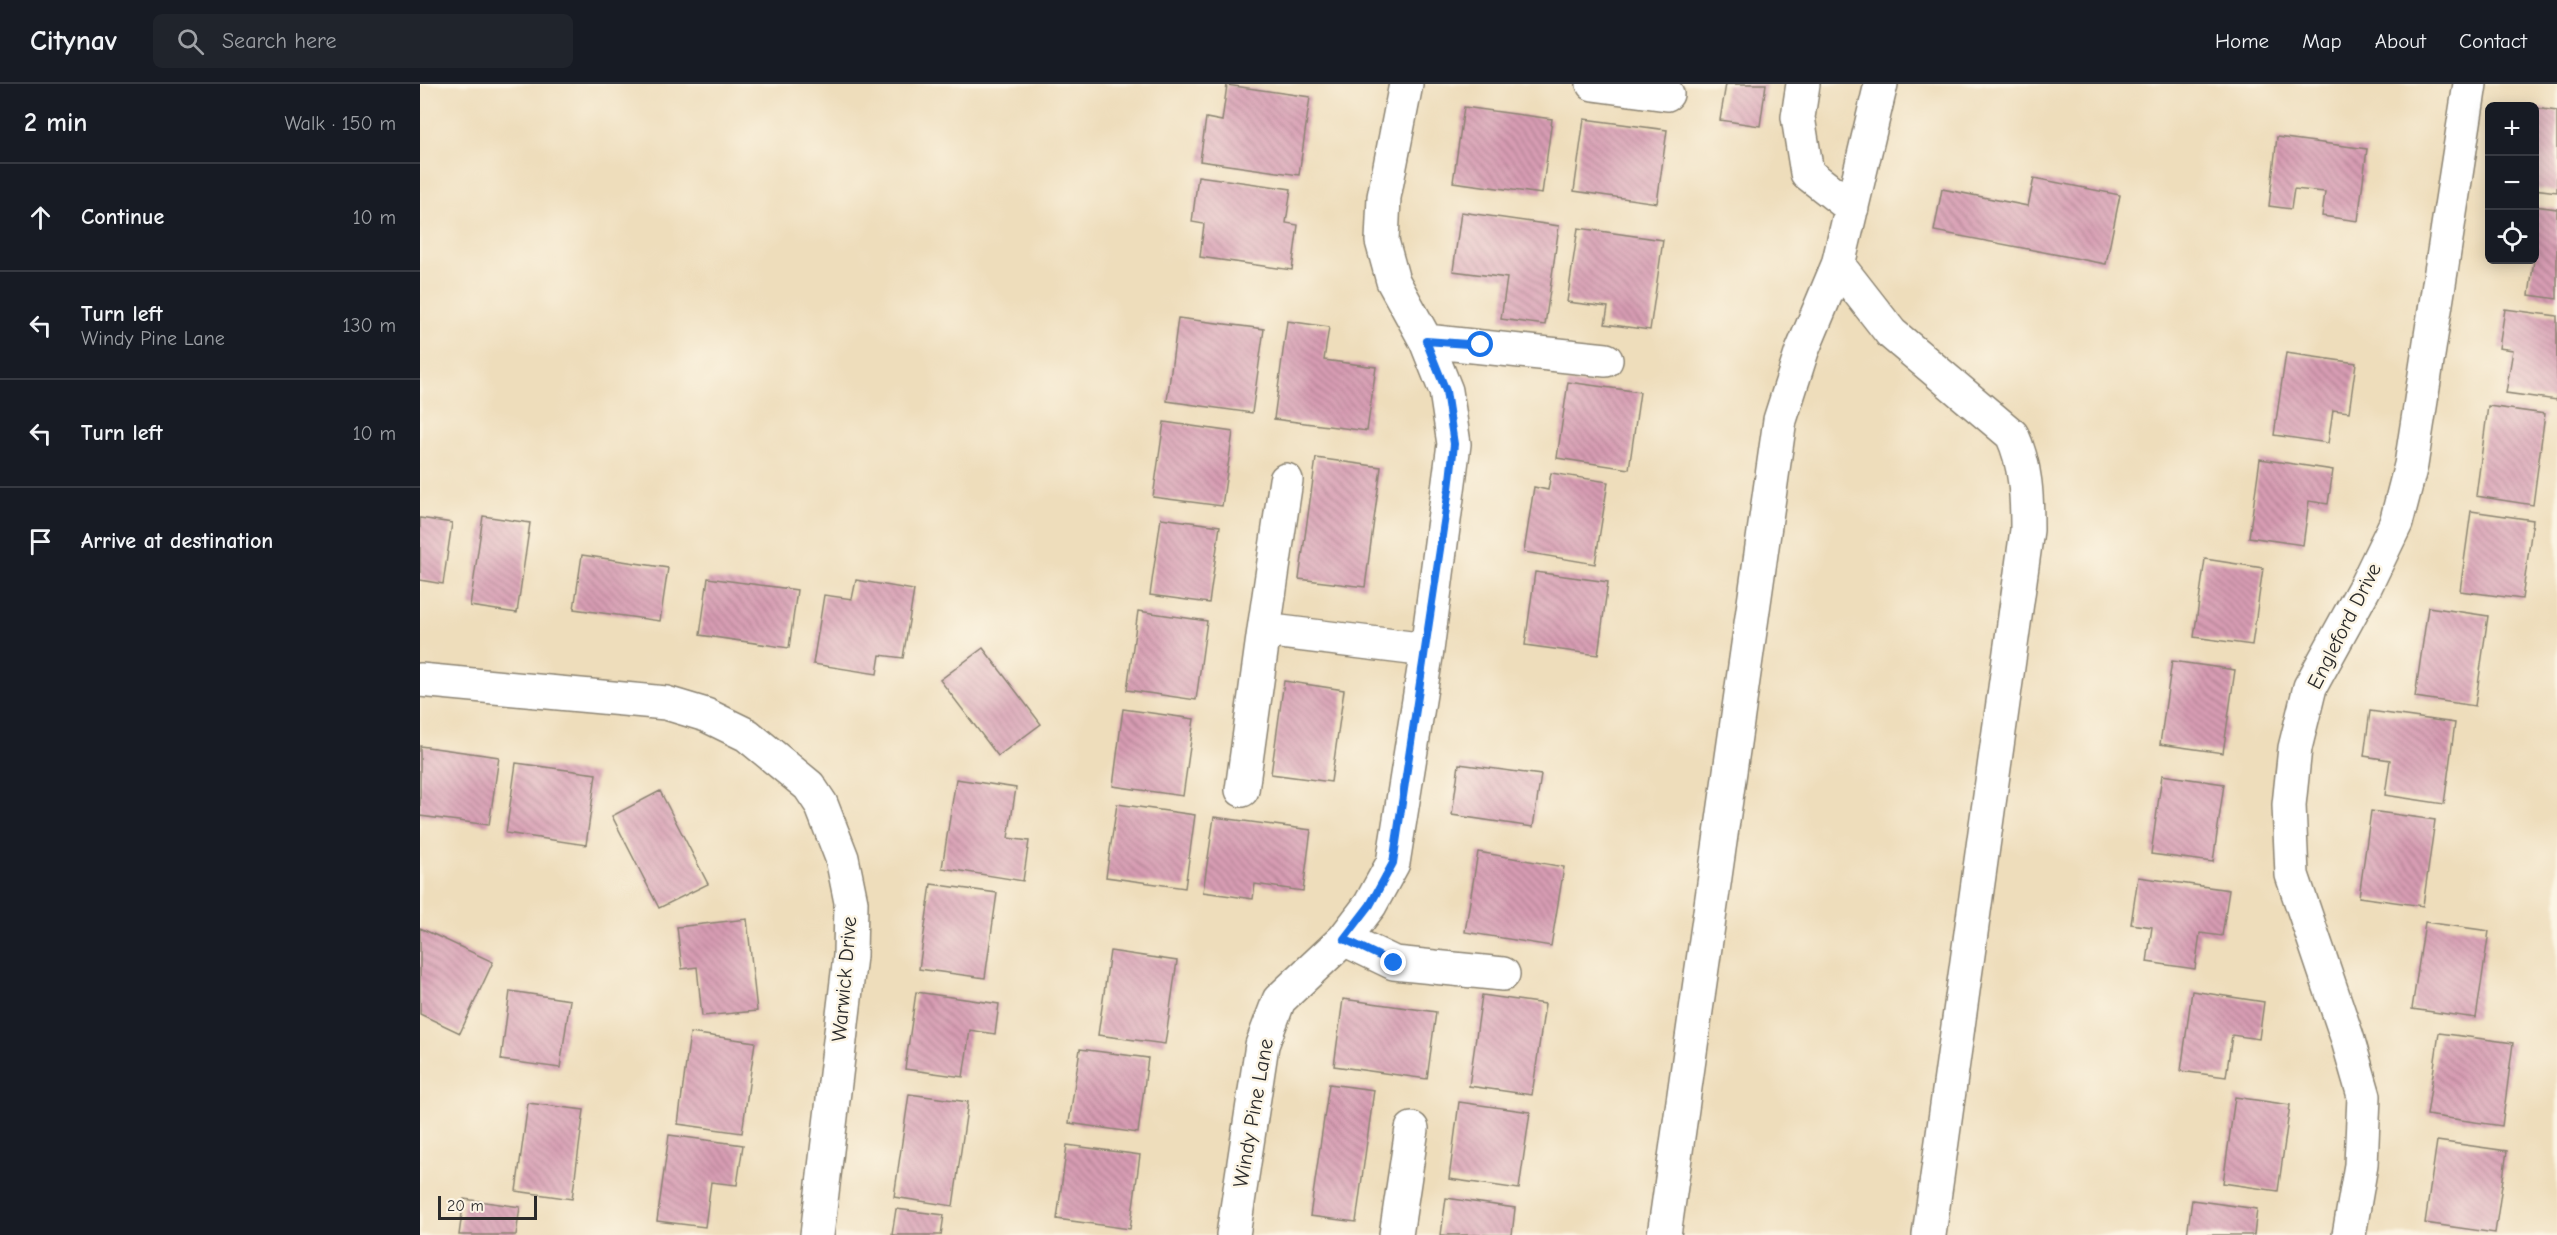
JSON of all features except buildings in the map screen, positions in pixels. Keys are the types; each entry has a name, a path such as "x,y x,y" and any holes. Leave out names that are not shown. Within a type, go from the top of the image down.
{"street":[{"name":"Windy Pine Lane","path":"1233,1235 1262,1045 1279,1000 1344,939 1370,905 1393,863 1427,650 1454,444 1446,391 1426,341 1393,281 1382,241 1384,197 1406,84"},
{"path":"1593,84 1667,94"},
{"path":"1803,84 1798,117 1807,173 1852,208"},
{"path":"1664,1235 1780,420 1802,351 1838,265 1881,84"},
{"name":"Engleford Drive","path":"2349,1235 2361,1165 2364,1096 2347,1036 2292,875 2289,805 2295,748 2310,687 2367,585 2396,523 2411,465 2470,84"},
{"path":"1838,265 1891,333 2012,435 2019,448 2026,488 2027,530 1929,1235"},
{"path":"1426,341 1606,360"},
{"path":"1242,790 1286,480"},
{"path":"1264,630 1427,650"},
{"name":"Warwick Drive","path":"420,680 666,703 706,715 747,735 809,786 821,804 842,858 851,902 850,956 817,1235"},
{"path":"1344,939 1394,963 1503,974"},
{"path":"1396,1235 1412,1129"}],"route":[{"path":"1394,963 1344,939 1370,905 1393,863 1427,650 1454,444 1446,391 1426,341 1481,345"}]}
